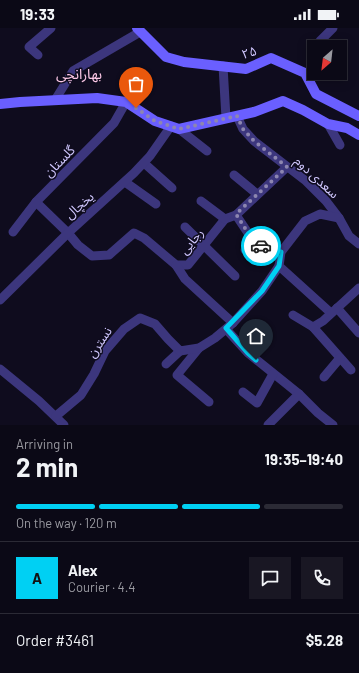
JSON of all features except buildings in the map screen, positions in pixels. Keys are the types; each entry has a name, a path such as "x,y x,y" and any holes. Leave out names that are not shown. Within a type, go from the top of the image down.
{"street":[{"path":"38,55 29,47 51,28"},
{"path":"321,40 333,28"},
{"path":"55,100 73,71 138,30"},
{"name":"۲۵","path":"138,30 166,57 184,62 246,69 271,58 305,72 316,94 359,116"},
{"path":"223,66 226,118"},
{"path":"0,104 97,98 126,102 155,121 175,128 206,151"},
{"path":"175,128 254,112 283,101 328,124 347,128 359,135"},
{"name":"گلستان","path":"13,232 36,202 114,123 126,102"},
{"name":"سعدی دوم","path":"237,116 243,129 254,141 306,181 326,201 339,218 349,236 359,244"},
{"path":"328,124 340,144"},
{"name":"یخچال","path":"0,300 68,233 125,182 175,128"},
{"path":"144,163 172,188"},
{"name":"رجایی","path":"68,233 78,245 92,256 109,254 134,232 144,238 176,265 188,265 225,219 236,214 287,167"},
{"path":"234,174 257,194"},
{"path":"125,182 156,204"},
{"path":"201,201 225,219"},
{"path":"36,202 68,233"},
{"path":"236,214 248,233 265,250 281,252"},
{"path":"209,402 177,375 199,348 215,338 229,326 262,291 279,266 281,252 305,221 320,214 339,218"},
{"path":"184,226 235,276"},
{"path":"245,250 254,240"},
{"path":"176,265 185,279 229,326 248,353 299,394 318,413 333,425"},
{"path":"279,266 359,333"},
{"path":"313,328 323,321 359,288"},
{"path":"293,315 313,328 351,370"},
{"name":"نسترن","path":"56,416 81,395 106,351 124,329 140,318 155,324 180,351"},
{"path":"166,364 180,351 199,348"},
{"path":"324,376 340,358"},
{"path":"0,369 56,416 64,425"},
{"path":"243,392 257,403 273,374"},
{"path":"268,425 299,394"}],"way so far":[{"path":"136,108 155,121 179,129 237,116 243,129 254,141 287,167 236,214 248,233 261,246"}],"district":[{"name":"بهارانچی","path":"79,73"}],"route":[{"path":"256,360 226,328 233,323 262,291 279,266 281,252 265,250 261,246"}]}
